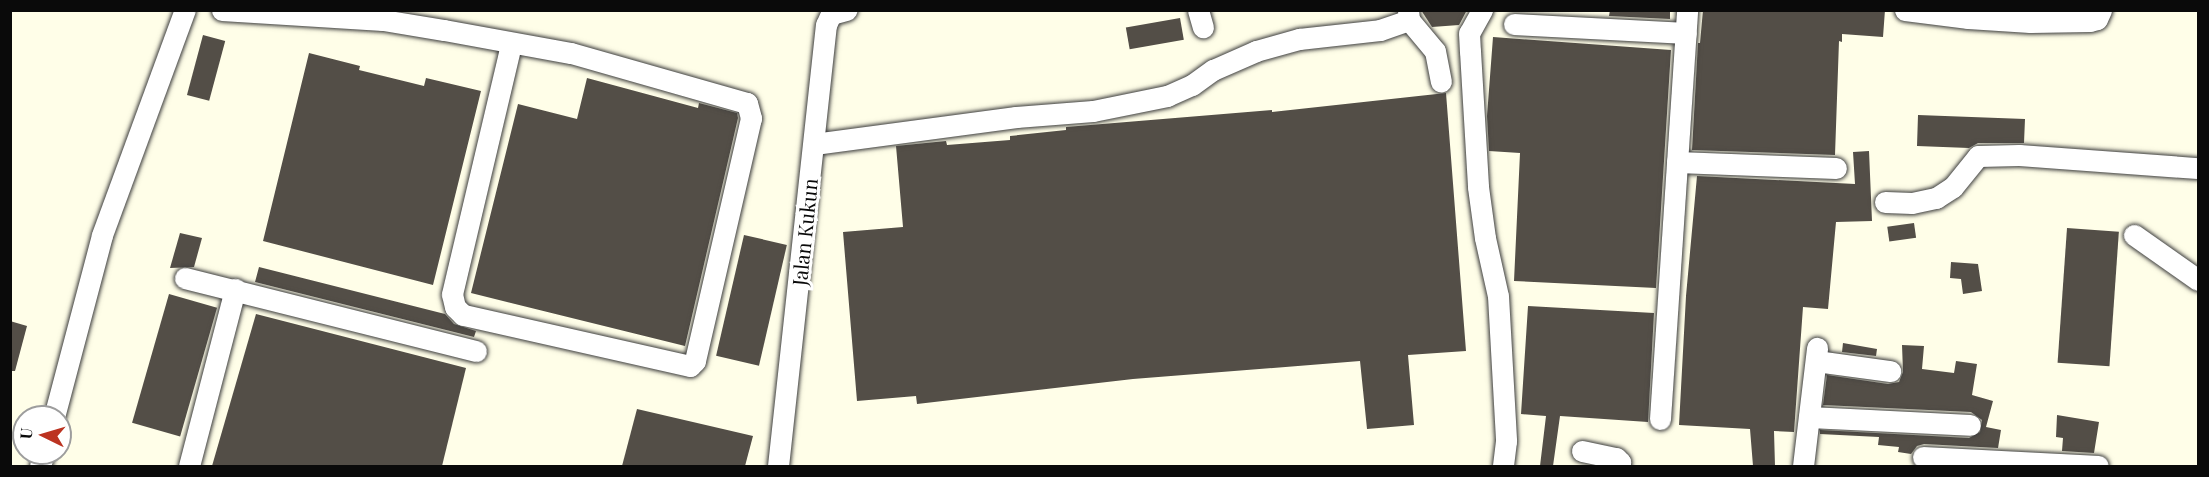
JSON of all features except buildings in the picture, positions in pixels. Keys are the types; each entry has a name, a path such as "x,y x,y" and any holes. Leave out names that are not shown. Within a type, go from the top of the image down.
{"street":[{"path":"57,405 102,235 185,10"},
{"path":"222,10 383,20 571,53 747,103 751,118 695,361 690,366 463,315 454,307 452,294 511,44"},
{"path":"1482,10 1469,33 1478,188 1485,238 1498,296 1506,441 1503,466"},
{"path":"1660,419 1687,10"},
{"path":"1905,10 2090,21 2097,20 2101,10"},
{"name":"Jalan Kukun","path":"778,466 824,40 826,25 836,12"},
{"path":"814,144 1016,117 1093,111 1167,96 1192,85 1213,70 1256,51 1299,39 1380,30 1408,15 1435,51 1441,81"},
{"path":"1514,24 1686,33"},
{"path":"1885,202 1912,203 1936,198 1953,187 1978,156 2019,155 2199,168"},
{"path":"1677,162 1836,168"},
{"path":"2134,235 2199,280"},
{"path":"185,278 476,351"},
{"path":"189,466 235,289"},
{"path":"1803,466 1816,355 1890,371"},
{"path":"1809,417 1970,425"},
{"path":"1582,451 1616,458 1620,466"},
{"path":"1923,458 2098,466"}]}
